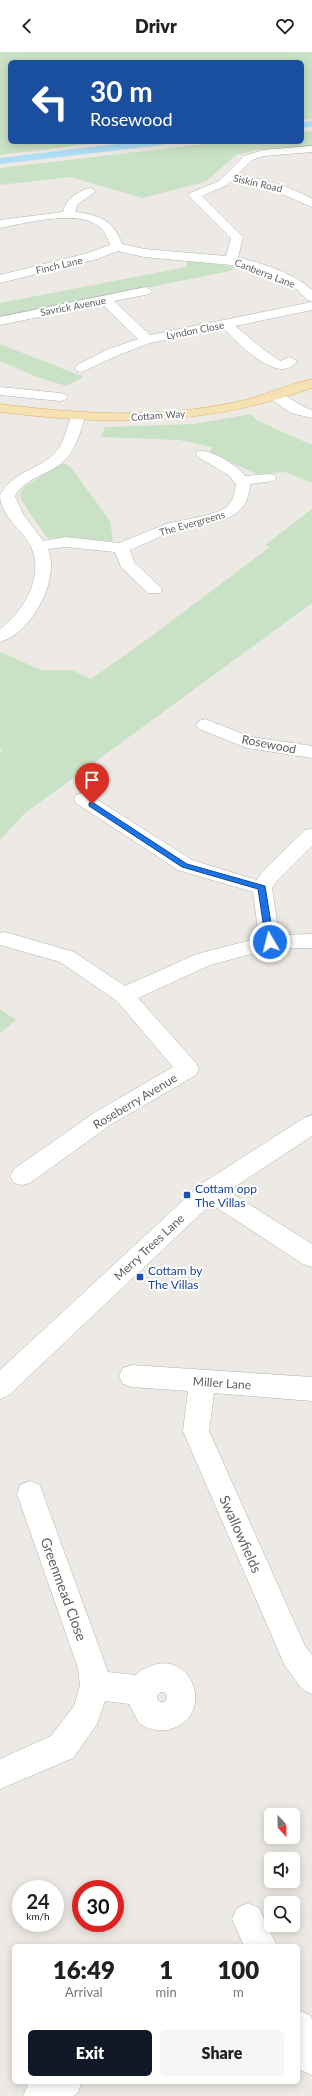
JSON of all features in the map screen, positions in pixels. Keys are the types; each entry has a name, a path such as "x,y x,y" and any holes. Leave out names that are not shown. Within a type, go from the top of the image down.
{"main road":[{"name":"Cottam Way","path":"0,408 78,417 173,415 229,407 276,396 312,383"}],"street":[{"path":"228,177 248,158 253,156 277,151 312,149"},
{"name":"Siskin Road","path":"231,260 237,237 194,195 223,183 228,177 269,184 292,192 312,204"},
{"path":"69,214 69,207 73,201 90,191"},
{"path":"0,224 69,214 92,218 110,229 117,247"},
{"name":"Canberra Lane","path":"117,247 144,253 231,260 307,285 312,297"},
{"name":"Finch Lane","path":"0,279 21,276 51,266 97,256 117,247"},
{"name":"Savrick Avenue","path":"0,321 146,291"},
{"path":"105,300 147,340"},
{"name":"Lyndon Close","path":"82,368 111,352 147,340 312,306"},
{"path":"226,324 253,349 279,366 290,361"},
{"path":"0,391 60,397"},
{"path":"36,413 40,401 45,396"},
{"path":"276,396 296,410 312,414"},
{"path":"0,637 14,626 28,611 37,595 43,562 39,546 5,510 7,496 13,486 28,475 58,459 68,446 78,417"},
{"path":"203,454 236,473 241,481 269,478"},
{"name":"The Evergreens","path":"39,546 66,542 122,548 171,527 212,518 231,511 240,500 243,485 241,481"},
{"path":"122,548 127,564 154,590"},
{"name":"Rosewood","path":"205,725 247,742 312,752"},
{"path":"83,799 185,866 262,888"},
{"path":"270,942 262,888 269,878 312,836"},
{"name":"Roseberry Avenue","path":"5,939 67,958 124,996 188,1069 102,1119 22,1176"},
{"path":"124,996 204,959 270,942 312,941"},
{"name":"Merry Trees Lane","path":"0,1387 209,1191 312,1124"},
{"path":"209,1191 312,1257"},
{"name":"Miller Lane","path":"132,1376 312,1389"},
{"name":"Swallowfields","path":"202,1382 196,1431 295,1656 312,1679"},
{"name":"Greenmead Close","path":"0,1774 62,1747 87,1714 95,1685 93,1668 48,1548 30,1494"},
{"path":"95,1685 143,1692"},
{"path":"300,2031 312,2058"},
{"path":"40,2096 61,2084"}],"green space":[{"path":"0,52 312,52 312,119 304,120 304,60 8,60 8,144 89,144 0,155"},
{"path":"312,131 312,146 256,150 236,155 205,182 142,198 71,177 0,185 0,168 204,144 304,144 304,132"},
{"path":"188,260 235,267 230,271 0,317 0,303 186,267"},
{"path":"0,344 84,377 66,386 37,377 0,361"},
{"path":"251,414 256,420 312,445 312,483 285,472 256,474 210,452 212,447 179,440 101,437 105,427 194,424"},
{"path":"63,463 70,466 110,521 113,541 47,538 22,501 20,494 25,486"},
{"path":"312,509 312,603 24,814 0,840 0,752 3,750 0,748 0,652 41,670 72,670 91,679 149,638 270,547 265,545"},
{"path":"0,1009 16,1020 0,1033"}],"waterway":[{"path":"304,125 312,124"},
{"path":"0,161 145,144"}],"place":[{"name":"Cottam opp The Villas","path":"187,1195"},
{"name":"Cottam by The Villas","path":"140,1277"}],"route":[{"path":"92,804 185,866 262,888 270,942"}]}
